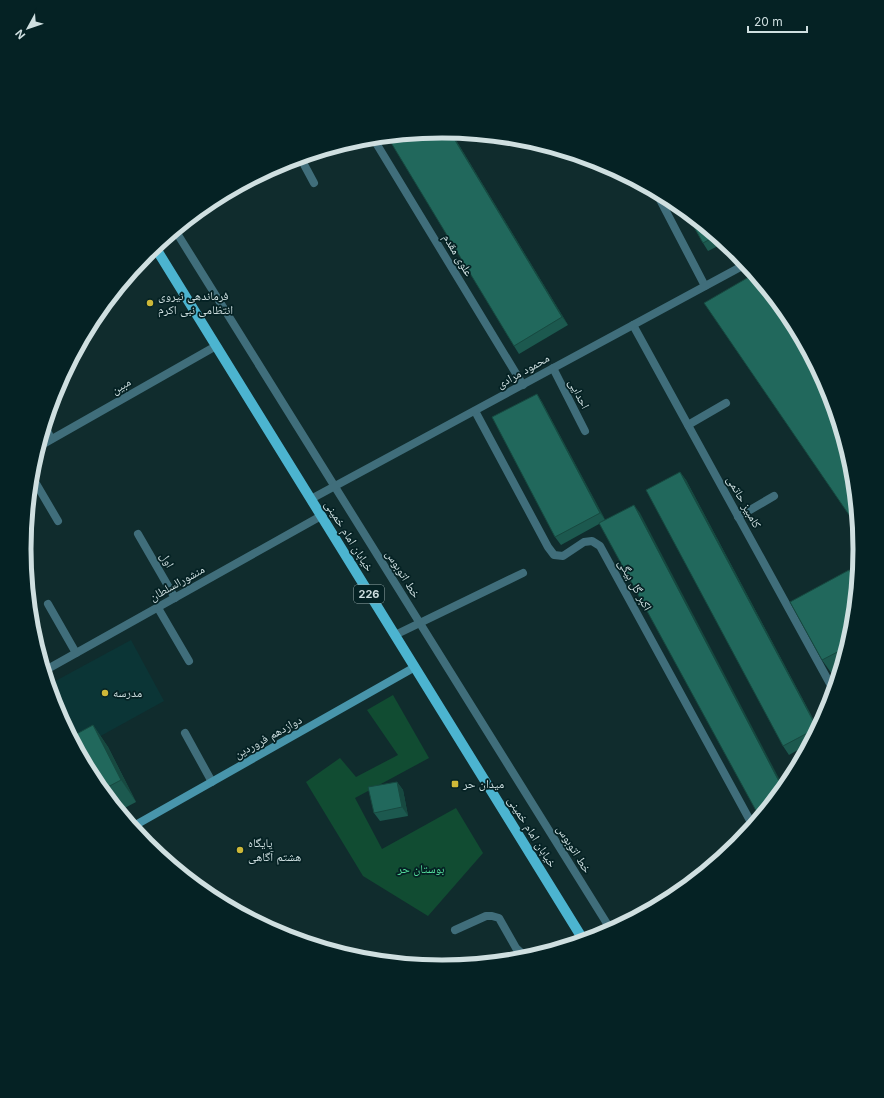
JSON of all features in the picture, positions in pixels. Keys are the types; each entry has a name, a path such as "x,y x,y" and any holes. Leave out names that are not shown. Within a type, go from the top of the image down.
{"main road":[{"name":"خیابان امام خمینی","path":"158,252 581,936"},
{"name":"دوازدهم فروردین","path":"137,824 415,668"}],"street":[{"name":"علوی مقدم","path":"377,144 523,385"},
{"path":"303,163 314,183"},
{"path":"661,201 705,286"},
{"name":"خط اتوبوس","path":"178,234 608,925"},
{"name":"محمود مرادی","path":"311,499 741,267"},
{"name":"کامبیز حاتمی","path":"633,325 738,517 799,619 830,683"},
{"name":"مبین","path":"45,443 216,346"},
{"name":"احدایی","path":"553,368 585,432"},
{"path":"688,425 726,403"},
{"name":"اکبر گل بیگی","path":"475,411 548,548 554,555 563,556 584,542 592,541 600,546 750,821"},
{"path":"48,433 51,439"},
{"path":"37,485 58,521"},
{"path":"738,517 774,496"},
{"name":"منشورالسلطان","path":"49,668 321,516"},
{"name":"اول","path":"138,534 175,598"},
{"path":"395,635 523,573"},
{"path":"48,604 76,654"},
{"path":"158,608 189,661"},
{"path":"185,733 212,782"},
{"path":"455,930 486,916 499,918 516,948 521,952"}],"shaded area":[{"name":"مدرسه","path":"131,640 164,701 82,746 73,731 53,682"}],"green space":[{"name":"بوستان حر","path":"393,695 429,758 355,798 382,849 456,808 483,853 428,916 363,876 306,782 340,758 356,777 398,755 367,710"}],"building":[{"path":"454,138 562,317 514,346 390,142 415,139"},
{"path":"692,223 711,239 703,243"},
{"path":"750,277 784,321 811,367 831,417 845,469 852,519 704,303"},
{"path":"537,394 600,513 555,537 492,417"},
{"path":"680,472 814,723 811,731 783,746 646,490"},
{"path":"634,505 780,783 757,813 599,523"},
{"path":"849,570 852,575 849,603 840,651 822,660 790,602"},
{"path":"93,725 121,780 107,787 75,735"},
{"path":"397,782 402,807 374,813 368,787"}],"place":[{"name":"فرماندهی نیروی انتظامی نبی اکرم","path":"150,303"},
{"name":"مدرسه","path":"105,693"},
{"name":"میدان حر","path":"455,784"},
{"name":"پایگاه هشتم آگاهی","path":"240,850"}]}
